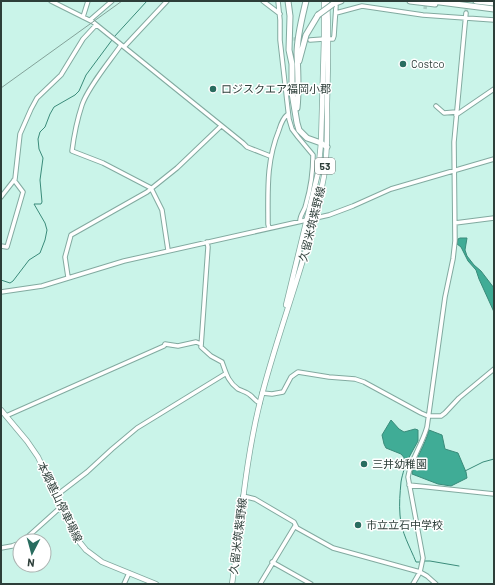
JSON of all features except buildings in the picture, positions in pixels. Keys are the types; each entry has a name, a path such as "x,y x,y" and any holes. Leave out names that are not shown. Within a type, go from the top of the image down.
{"highway":[{"path":"288,1 290,16 289,50 292,64"},
{"path":"303,1 298,18 292,64 292,93 299,130 310,140 321,143 327,147"},
{"path":"296,113 298,94 297,53 300,22 306,1"},
{"path":"298,64 306,35 318,15 341,1"},
{"path":"410,1 494,9"},
{"path":"432,1 464,6"},
{"path":"476,1 494,3"}],"main road":[{"name":"久留米筑紫野線","path":"232,584 243,496 253,433 262,393 314,218 324,175 327,147 326,39 324,1"},
{"name":"久留米筑紫野線","path":"283,325 293,276 318,173 321,143 327,1"},
{"name":"本郷基山停車場線","path":"1,410 27,441 38,457 77,538 86,550 102,562 156,584"}],"street":[{"path":"51,1 90,20 247,147 270,156"},
{"path":"84,17 88,1"},
{"path":"90,20 112,1"},
{"path":"166,1 123,46 85,99 76,128 72,151 103,163 151,188 162,210 168,250"},
{"path":"263,1 280,14"},
{"path":"278,1 280,14 280,40 288,114 292,129 313,155 311,186 305,210 300,215 300,221"},
{"path":"310,40 333,39 336,13 334,5"},
{"path":"336,13 362,6 423,15 494,20"},
{"path":"423,15 424,9"},
{"path":"413,584 420,572 423,558 408,485 408,477 409,467 424,439 444,296 453,260 455,241 454,142 466,12"},
{"path":"1,197 14,180 20,134 31,109 42,94 61,75 83,39 96,25"},
{"path":"280,40 287,39"},
{"path":"436,106 444,114 456,114 494,90"},
{"path":"269,228 270,156 283,120 288,114"},
{"path":"68,277 65,257 71,235 151,188 177,168 221,126"},
{"path":"1,292 37,287 124,261 168,250 314,218 343,210 391,189 494,159"},
{"path":"1,246 8,247 23,192 14,180"},
{"path":"455,223 494,218"},
{"path":"207,242 208,247 201,344 202,349 222,362 225,374 234,386 239,390 250,394 254,400 260,403"},
{"path":"6,416 164,346 165,344 178,346 196,342 201,344"},
{"path":"262,393 272,394 284,392 291,377 298,372 329,378 355,379 364,382 421,414 428,416 441,416 494,369"},
{"path":"57,495 87,472 137,428 225,374"},
{"path":"408,485 494,494"},
{"path":"243,496 255,499 294,522 297,528 333,548 420,572 428,576 436,584"},
{"path":"32,533 62,506"},
{"path":"260,584 295,526"},
{"path":"1,548 12,546"},
{"path":"272,562 311,584"},
{"path":"124,584 129,572"}],"shaded area":[{"path":"467,238 465,250 467,256 494,288 494,312 476,270 468,261 461,247 457,244 458,239"},
{"path":"391,420 404,432 415,429 418,430 418,441 407,461 401,454 386,448 384,444 382,435"},
{"path":"429,430 442,435 445,449 458,453 467,478 451,486 438,484 412,474"}],"waterway":[{"path":"114,37 147,1"},
{"path":"1,280 10,283 13,281 29,260 40,253 45,240 47,230 45,223 34,204 41,204 42,202 40,180 43,158 39,149 38,139 40,132 45,127 54,107 75,95 79,91 86,75 112,40"},
{"path":"404,458 405,467 401,482 400,498 401,521 404,533 416,562 420,562"},
{"path":"465,471 483,462 494,459"},
{"path":"424,561 459,566"}],"tunnel":[{"path":"466,13 467,1"},
{"path":"425,9 426,2"},
{"path":"288,39 306,39"}],"railway":[{"path":"1,88 122,1"}],"place":[{"name":"Costco","path":"403,64"},
{"name":"ロジスクエア福岡小郡","path":"213,89"},
{"name":"三井幼稚園","path":"364,464"},
{"name":"市立立石中学校","path":"358,525"}]}
